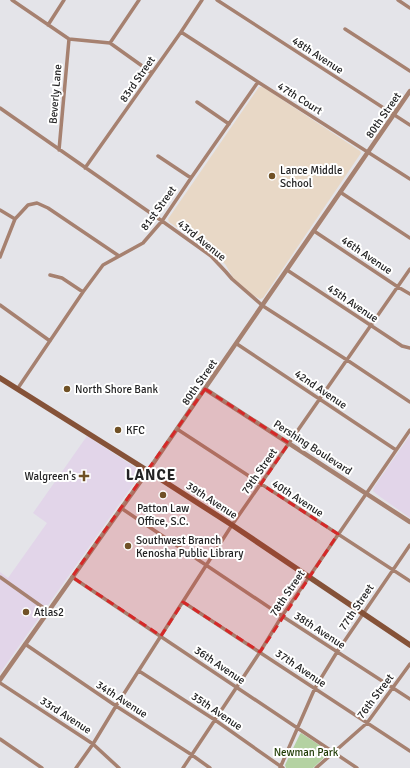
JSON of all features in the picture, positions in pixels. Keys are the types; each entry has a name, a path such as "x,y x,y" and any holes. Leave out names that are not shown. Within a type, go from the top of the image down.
{"main road":[{"name":"39th Avenue","path":"0,378 232,525 410,645"}],"street":[{"path":"12,0 69,39 110,43 152,73"},
{"path":"48,25 64,0"},
{"path":"110,43 139,0"},
{"name":"83rd Street","path":"85,168 202,0"},
{"name":"48th Avenue","path":"217,0 410,125"},
{"path":"398,0 410,8"},
{"path":"345,29 410,71"},
{"name":"47th Court","path":"181,32 410,179"},
{"name":"Beverly Lane","path":"59,150 69,39"},
{"name":"81st Street","path":"18,388 103,265 143,244 162,221 190,178 258,82"},
{"name":"80th Street","path":"0,680 263,306 410,91"},
{"path":"197,102 229,124"},
{"name":"43rd Avenue","path":"0,108 211,256 232,279 263,306 410,402"},
{"path":"158,156 190,178"},
{"path":"340,192 410,238"},
{"path":"0,257 14,219 28,205 37,203 48,208 119,256"},
{"path":"0,210 14,219"},
{"name":"46th Avenue","path":"314,231 410,294"},
{"name":"79th Street","path":"76,768 93,744 232,525 410,269"},
{"name":"45th Avenue","path":"287,270 402,346 410,348"},
{"path":"50,275 62,278 83,292"},
{"path":"0,305 50,341"},
{"name":"42nd Avenue","path":"236,344 396,450"},
{"name":"Pershing Boulevard","path":"205,389 410,522"},
{"name":"40th Avenue","path":"177,429 410,581"},
{"name":"78th Street","path":"184,768 282,616 410,430"},
{"name":"38th Avenue","path":"121,508 282,616 410,698"},
{"name":"77th Street","path":"281,767 315,688 337,652 410,545"},
{"path":"0,577 48,611"},
{"name":"36th Avenue","path":"72,577 357,768"},
{"name":"37th Avenue","path":"183,602 410,750"},
{"name":"34th Avenue","path":"25,644 210,768"},
{"name":"76th Street","path":"316,768 367,723 410,664"},
{"name":"35th Avenue","path":"139,672 215,720 281,767"},
{"name":"33rd Avenue","path":"0,683 93,744 119,768"},
{"path":"0,739 42,768"}],"highlighted area":[{"path":"205,389 289,443 261,484 338,534 260,652 183,602 161,636 72,577"}],"shaded area":[{"name":"Lance Middle School","path":"259,87 263,87 361,153 263,298 260,299 251,294 234,279 225,264 216,255 169,222 168,219"},
{"path":"410,435 410,518 373,491 374,487"},
{"path":"87,436 142,472 0,673 0,572 8,578 47,523 33,513"}],"green space":[{"name":"Newman Park","path":"301,733 330,752 313,768 286,768 285,765"}],"place":[{"name":"Lance Middle School","path":"272,176"},
{"name":"North Shore Bank","path":"67,389"},
{"name":"KFC","path":"118,430"},
{"name":"Walgreen's","path":"84,476"},
{"name":"Patton Law Office, S.C.","path":"163,495"},
{"name":"Southwest Branch Kenosha Public Library","path":"128,546"},
{"name":"Atlas2","path":"26,612"}],"district":[{"name":"LANCE","path":"151,475"}]}
